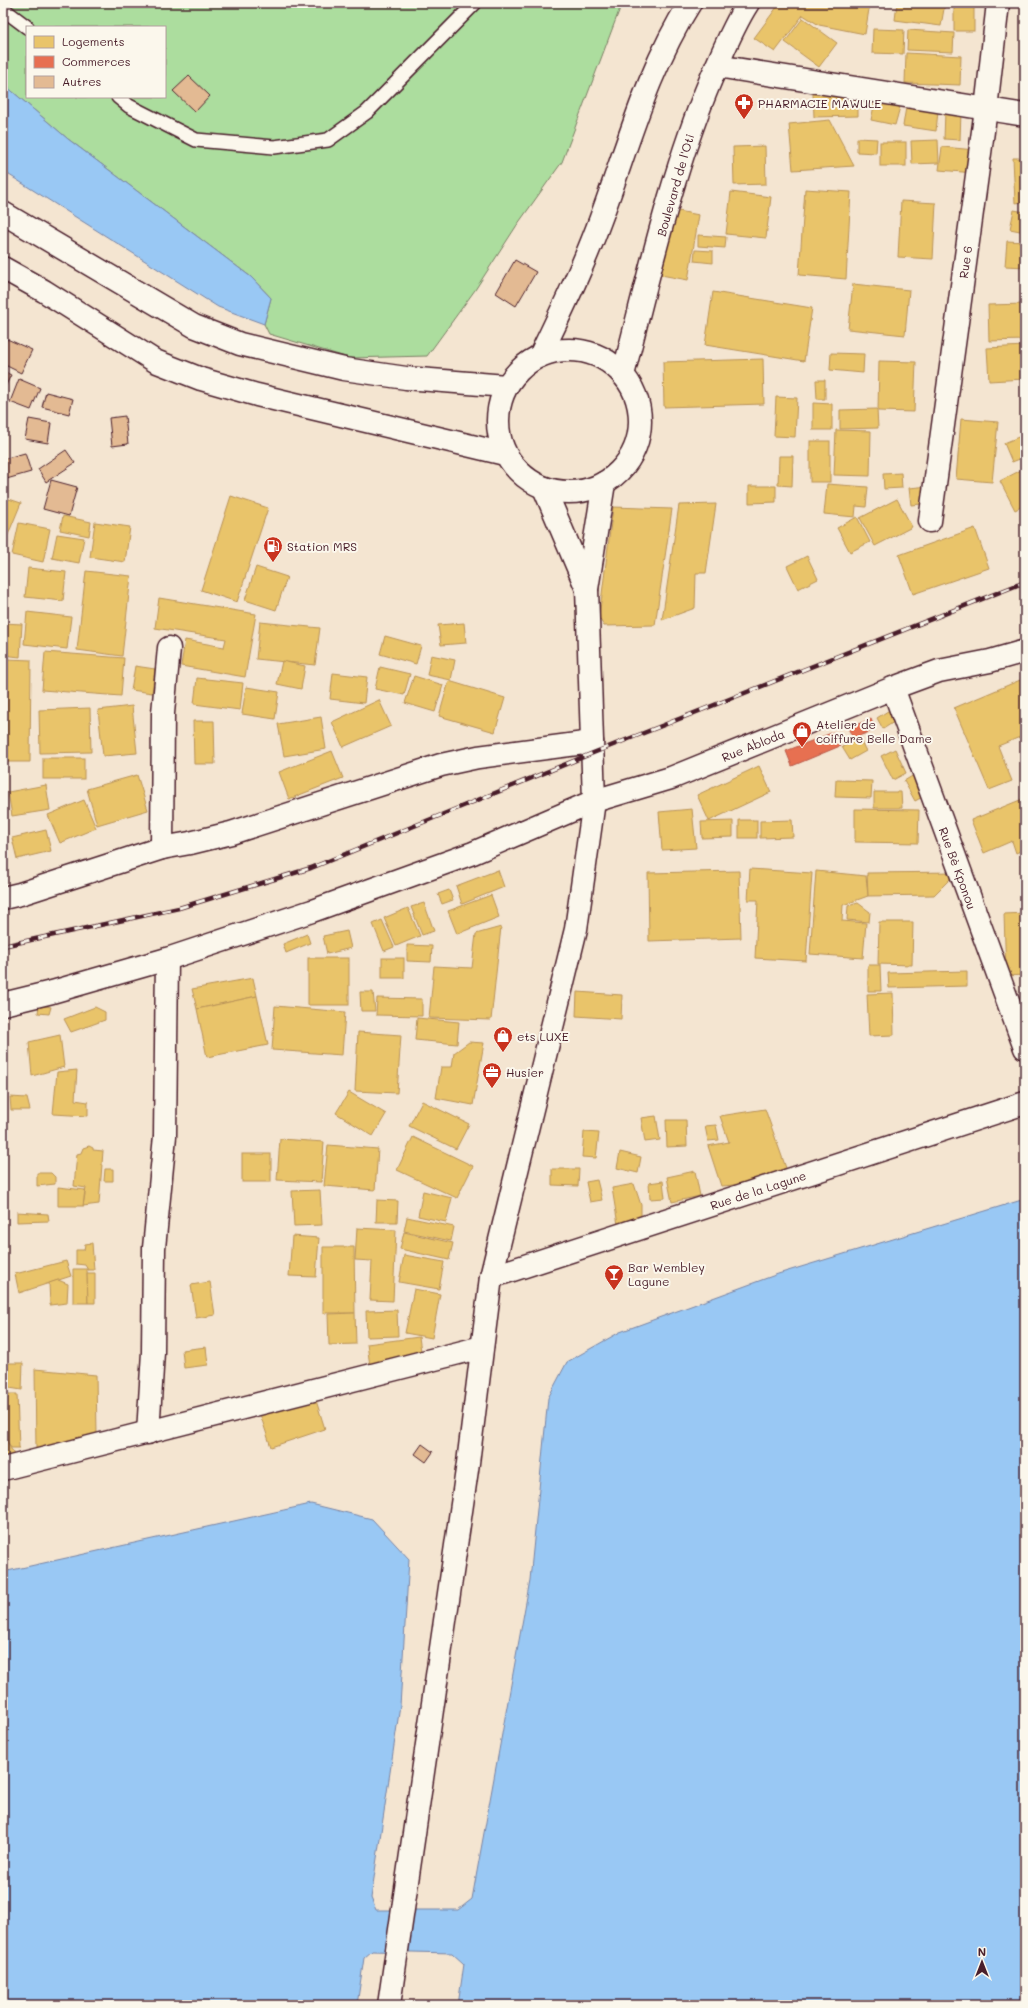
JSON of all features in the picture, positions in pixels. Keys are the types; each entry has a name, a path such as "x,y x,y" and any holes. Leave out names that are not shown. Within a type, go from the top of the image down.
{"street":[{"path":"540,356 578,276 602,217 620,160 649,84 679,21 690,3"},
{"name":"Boulevard de l'Oti","path":"624,375 675,177 695,119 717,66 748,3"},
{"name":"Rue 6","path":"930,521 986,109 998,3"},
{"path":"717,66 1025,116"},
{"path":"3,213 194,326 240,344 344,369 406,378 506,386"},
{"path":"3,268 44,291 155,361 201,379 257,395 505,454"},
{"path":"562,350 585,352 606,360 624,375 634,393 640,413 639,434 633,453 620,470 604,483 585,490 565,492 544,488 529,480 515,469 505,454 499,438 497,420 499,402 506,386 521,368 540,356 562,350"},
{"path":"388,2005 468,1463 492,1277 576,929 594,801 587,588 604,483"},
{"path":"544,488 587,588"},
{"path":"162,848 163,713 169,648"},
{"name":"Rue Abloda","path":"3,1004 167,959 304,913 473,853 594,801 671,778 893,688 939,671 990,661 1025,650"},
{"name":"Rue Bè Kponou","path":"893,688 1025,1048"},
{"path":"3,898 20,894 162,848 190,844 231,833 441,765 478,757 592,742"},
{"path":"148,1433 153,1352 154,1248 165,1136 167,959"},
{"name":"Rue de la Lagune","path":"492,1277 1025,1103"},
{"path":"3,1469 482,1346"}],"lane":[{"path":"119,98 129,106 196,140 274,147 328,140 367,112 475,3"},
{"path":"3,10 26,27"}],"green space":[{"path":"3,3 622,3 562,162 517,225 475,290 427,356 349,358 269,334 264,324 271,298 251,277 68,139 6,86 3,81"}],"water":[{"path":"3,81 6,86 68,139 251,277 271,298 264,324 218,307 6,173 3,178"},
{"path":"1025,1199 1025,2005 458,2005 464,1964 452,1953 372,1951 364,1958 357,2005 3,2005 3,1572 311,1504 372,1519 409,1559 400,1706 371,1898 376,1910 458,1910 472,1899 530,1580 548,1398 567,1362 620,1332 778,1274"}],"building: Logements":[{"path":"780,3 870,3 865,34 819,25 803,15 775,52 754,38"},
{"path":"897,3 945,3 941,26 895,20"},
{"path":"954,3 974,3 974,31 954,31"},
{"path":"803,18 837,43 819,67 785,42"},
{"path":"873,29 904,30 903,54 872,53"},
{"path":"908,30 954,33 953,52 907,50"},
{"path":"906,53 961,56 960,85 905,83"},
{"path":"813,94 858,94 858,116 814,117"},
{"path":"875,101 900,107 895,125 871,120"},
{"path":"906,107 938,111 936,131 903,126"},
{"path":"945,111 961,112 960,140 944,139"},
{"path":"830,120 854,166 793,170 789,124"},
{"path":"857,138 877,139 876,153 857,152"},
{"path":"938,140 939,163 912,164 911,141"},
{"path":"880,142 906,142 906,166 880,166"},
{"path":"765,146 766,184 734,185 733,147"},
{"path":"942,147 976,150 974,173 939,170"},
{"path":"1013,158 1025,158 1025,202 1015,203"},
{"path":"805,189 851,192 846,279 799,275"},
{"path":"731,192 771,197 766,238 726,234"},
{"path":"901,201 936,203 933,259 898,257"},
{"path":"673,210 699,215 688,280 661,275"},
{"path":"1014,210 1025,212 1025,232 1010,229"},
{"path":"698,235 726,237 725,248 698,246"},
{"path":"1007,241 1025,242 1025,267 1005,266"},
{"path":"695,250 713,251 713,263 694,261"},
{"path":"853,284 909,290 905,335 848,329"},
{"path":"713,292 812,308 804,361 705,345"},
{"path":"1025,304 1025,340 989,341 988,305"},
{"path":"1025,346 1025,379 989,381 987,348"},
{"path":"831,353 864,354 863,373 830,370"},
{"path":"763,359 764,404 664,407 663,362"},
{"path":"879,361 916,362 914,412 878,411"},
{"path":"816,380 825,380 825,399 817,399"},
{"path":"776,397 797,398 795,437 774,436"},
{"path":"813,403 832,404 832,430 813,430"},
{"path":"877,409 878,428 840,429 840,410"},
{"path":"961,419 998,422 992,482 956,479"},
{"path":"836,430 871,431 870,476 834,475"},
{"path":"1021,436 1025,446 1025,457 1012,462 1004,443"},
{"path":"810,441 830,441 830,482 810,482"},
{"path":"779,456 793,456 792,486 778,485"},
{"path":"1025,468 1025,505 1015,510 1000,481"},
{"path":"901,473 902,488 884,489 883,474"},
{"path":"827,484 868,487 866,507 856,506 855,517 824,514"},
{"path":"749,486 776,486 776,502 749,503"},
{"path":"929,486 931,503 911,505 909,488"},
{"path":"231,496 268,508 237,602 201,590"},
{"path":"3,497 21,503 5,542 3,541"},
{"path":"897,499 912,527 875,546 860,518"},
{"path":"716,504 706,573 696,573 695,608 662,620 679,505"},
{"path":"613,507 672,509 655,625 604,626 599,618"},
{"path":"63,516 91,522 89,536 60,530"},
{"path":"857,517 870,542 850,552 837,528"},
{"path":"95,522 130,527 125,562 90,557"},
{"path":"19,523 50,529 43,562 12,555"},
{"path":"975,528 989,568 913,594 899,555"},
{"path":"57,534 84,538 79,563 52,558"},
{"path":"807,556 818,579 798,589 787,566"},
{"path":"256,567 287,577 276,610 245,600"},
{"path":"28,568 66,572 63,601 25,597"},
{"path":"86,571 131,576 122,656 77,650"},
{"path":"159,598 256,614 245,677 181,666 185,640 224,647 226,639 155,628"},
{"path":"27,612 71,617 67,649 24,644"},
{"path":"260,622 320,628 315,665 256,659"},
{"path":"3,623 22,624 20,657 3,655"},
{"path":"464,623 466,643 441,645 438,625"},
{"path":"385,636 421,646 416,664 380,654"},
{"path":"45,652 124,658 121,696 42,690"},
{"path":"431,655 455,660 451,680 427,675"},
{"path":"7,659 31,660 30,762 6,762"},
{"path":"282,661 305,666 301,689 277,684"},
{"path":"135,666 155,669 152,693 131,690"},
{"path":"380,667 410,674 404,695 375,689"},
{"path":"333,673 367,677 364,703 330,699"},
{"path":"414,676 443,685 435,712 405,703"},
{"path":"197,678 243,683 240,710 194,704"},
{"path":"1025,678 1025,735 998,746 1012,781 989,790 954,708"},
{"path":"449,681 505,698 495,732 439,716"},
{"path":"246,687 279,692 275,719 242,714"},
{"path":"379,700 391,726 343,747 332,722"},
{"path":"132,706 137,753 103,756 98,710"},
{"path":"894,707 900,718 883,729 877,718"},
{"path":"90,708 91,752 40,753 39,710"},
{"path":"321,717 326,749 284,756 278,724"},
{"path":"193,721 214,721 215,764 194,764"},
{"path":"859,738 866,751 850,760 842,747"},
{"path":"895,749 906,773 893,780 881,756"},
{"path":"332,751 343,778 289,799 279,772"},
{"path":"43,758 84,758 84,779 43,779"},
{"path":"759,766 771,792 709,821 697,795"},
{"path":"919,772 930,793 915,801 904,781"},
{"path":"137,775 148,810 97,825 87,789"},
{"path":"836,780 872,781 871,798 835,797"},
{"path":"46,785 50,810 12,816 8,792"},
{"path":"874,792 901,792 902,808 874,808"},
{"path":"1025,798 1025,849 1016,853 1012,841 984,853 971,820"},
{"path":"84,800 96,828 60,843 48,815"},
{"path":"692,809 696,848 662,850 659,812"},
{"path":"855,809 919,810 918,843 855,842"},
{"path":"739,820 757,820 757,838 739,838"},
{"path":"792,820 793,837 760,838 760,821"},
{"path":"733,821 733,837 702,838 701,822"},
{"path":"46,830 51,851 17,859 12,838"},
{"path":"750,869 812,873 806,961 755,958 758,900 748,900"},
{"path":"498,870 504,887 462,904 456,886"},
{"path":"739,871 741,938 649,941 648,873"},
{"path":"816,871 866,876 868,896 843,905 842,921 866,923 863,958 810,954"},
{"path":"957,872 934,895 868,896 867,873"},
{"path":"449,890 453,900 442,904 438,894"},
{"path":"491,895 499,917 457,934 448,911"},
{"path":"424,903 434,931 422,935 411,907"},
{"path":"858,903 870,912 869,922 847,920 848,906"},
{"path":"408,908 420,936 396,946 384,918"},
{"path":"1025,913 1025,975 1006,976 1004,914"},
{"path":"382,920 394,947 384,951 373,924"},
{"path":"879,922 913,922 912,965 878,964"},
{"path":"501,927 491,1020 429,1018 434,966 472,968 476,934"},
{"path":"347,931 351,948 327,954 323,936"},
{"path":"307,934 310,943 286,953 283,944"},
{"path":"407,945 432,946 431,962 407,961"},
{"path":"308,958 349,958 349,1005 308,1005"},
{"path":"382,958 404,958 404,978 382,978"},
{"path":"868,965 880,965 881,991 868,991"},
{"path":"967,971 967,986 889,988 888,973"},
{"path":"253,978 257,996 197,1009 192,989"},
{"path":"360,992 373,992 375,1011 361,1011"},
{"path":"577,992 622,995 621,1019 576,1016"},
{"path":"893,993 894,1035 869,1036 867,994"},
{"path":"257,996 268,1045 207,1057 197,1009"},
{"path":"377,998 422,999 422,1016 376,1015"},
{"path":"39,1005 51,1007 49,1014 38,1013"},
{"path":"275,1006 345,1012 342,1055 272,1050"},
{"path":"95,1007 105,1012 105,1020 71,1032 64,1019"},
{"path":"417,1018 459,1022 457,1044 415,1040"},
{"path":"358,1032 401,1035 397,1093 355,1091"},
{"path":"60,1035 64,1067 32,1076 29,1042"},
{"path":"469,1042 484,1043 473,1105 436,1098 441,1067 452,1067 454,1053"},
{"path":"77,1070 75,1100 88,1102 88,1116 53,1114 57,1072"},
{"path":"349,1092 386,1114 373,1136 336,1113"},
{"path":"10,1097 27,1098 30,1110 11,1110"},
{"path":"422,1101 469,1124 456,1149 409,1126"},
{"path":"765,1109 786,1168 747,1184 721,1186 708,1146 729,1142 720,1116"},
{"path":"656,1116 660,1140 645,1142 641,1118"},
{"path":"666,1120 686,1120 687,1146 667,1147"},
{"path":"716,1125 719,1140 708,1141 705,1126"},
{"path":"584,1132 599,1133 596,1158 582,1157"},
{"path":"413,1137 473,1166 457,1198 397,1170"},
{"path":"280,1139 324,1142 321,1182 277,1180"},
{"path":"328,1145 378,1149 375,1190 324,1186"},
{"path":"89,1146 93,1148 93,1150 103,1151 99,1204 83,1206 86,1188 74,1186 77,1154 81,1153 83,1148"},
{"path":"620,1152 641,1157 638,1173 617,1168"},
{"path":"242,1154 271,1154 271,1182 242,1182"},
{"path":"105,1169 113,1169 113,1181 104,1181"},
{"path":"552,1169 579,1169 578,1186 552,1185"},
{"path":"695,1171 700,1196 672,1202 667,1177"},
{"path":"37,1173 51,1173 55,1177 55,1184 37,1186"},
{"path":"597,1180 602,1200 590,1202 586,1182"},
{"path":"663,1181 665,1198 650,1199 649,1183"},
{"path":"634,1184 641,1205 641,1222 618,1225 612,1188"},
{"path":"58,1187 85,1190 83,1206 58,1206"},
{"path":"320,1190 322,1225 294,1226 292,1191"},
{"path":"423,1191 452,1198 446,1222 418,1216"},
{"path":"377,1200 398,1201 397,1222 376,1222"},
{"path":"17,1212 48,1214 49,1221 17,1222"},
{"path":"407,1217 454,1227 451,1241 404,1231"},
{"path":"357,1228 396,1230 393,1301 370,1300 372,1261 355,1260"},
{"path":"404,1232 453,1243 449,1260 400,1249"},
{"path":"292,1236 319,1238 316,1277 289,1276"},
{"path":"92,1243 94,1270 88,1270 85,1265 76,1264 76,1250 84,1250 85,1244"},
{"path":"323,1247 354,1247 355,1313 323,1313"},
{"path":"404,1255 444,1262 439,1289 399,1282"},
{"path":"66,1261 71,1276 19,1293 15,1274"},
{"path":"73,1269 87,1269 88,1303 73,1303"},
{"path":"87,1273 95,1273 95,1303 88,1303"},
{"path":"58,1280 68,1284 67,1303 50,1305 49,1283"},
{"path":"210,1282 215,1315 196,1318 191,1285"},
{"path":"414,1289 440,1294 432,1338 405,1333"},
{"path":"397,1310 398,1336 367,1337 366,1311"},
{"path":"355,1313 356,1344 329,1345 328,1314"},
{"path":"419,1337 422,1358 370,1366 367,1344"},
{"path":"206,1347 208,1365 184,1368 182,1350"},
{"path":"3,1363 23,1363 22,1390 3,1387"},
{"path":"35,1369 96,1375 97,1435 36,1449"},
{"path":"3,1394 17,1394 19,1448 11,1448 6,1439 3,1439"},
{"path":"314,1394 325,1429 271,1447 259,1411"},
{"path":"3,1439 6,1439 15,1457 3,1459"}],"building: Commerces":[{"path":"871,719 875,730 853,738 848,728"},
{"path":"834,732 840,746 792,766 786,751"}],"building: Autres":[{"path":"189,76 210,96 195,112 173,91"},
{"path":"515,260 536,272 516,306 496,293"},
{"path":"7,339 32,350 21,373 3,364 3,348"},
{"path":"3,371 11,375 3,391"},
{"path":"19,379 40,388 31,410 10,402"},
{"path":"46,392 73,399 69,414 42,407"},
{"path":"125,416 128,444 112,446 109,418"},
{"path":"29,419 51,423 48,443 25,439"},
{"path":"66,450 75,463 46,482 38,469"},
{"path":"25,453 31,472 3,480 3,459"},
{"path":"51,480 77,487 69,516 43,509"},
{"path":"422,1444 433,1452 426,1462 415,1454"}],"railway":[{"path":"3,946 179,908 311,868 593,753 1025,582"}],"place":[{"name":"PHARMACIE MAWULE","path":"744,120"},
{"name":"Station MRS","path":"273,563"},
{"name":"Atelier de coiffure Belle Dame","path":"802,748"},
{"name":"ets LUXE","path":"503,1053"},
{"name":"Husier","path":"492,1089"},
{"name":"Bar Wembley Lagune","path":"614,1291"}]}
